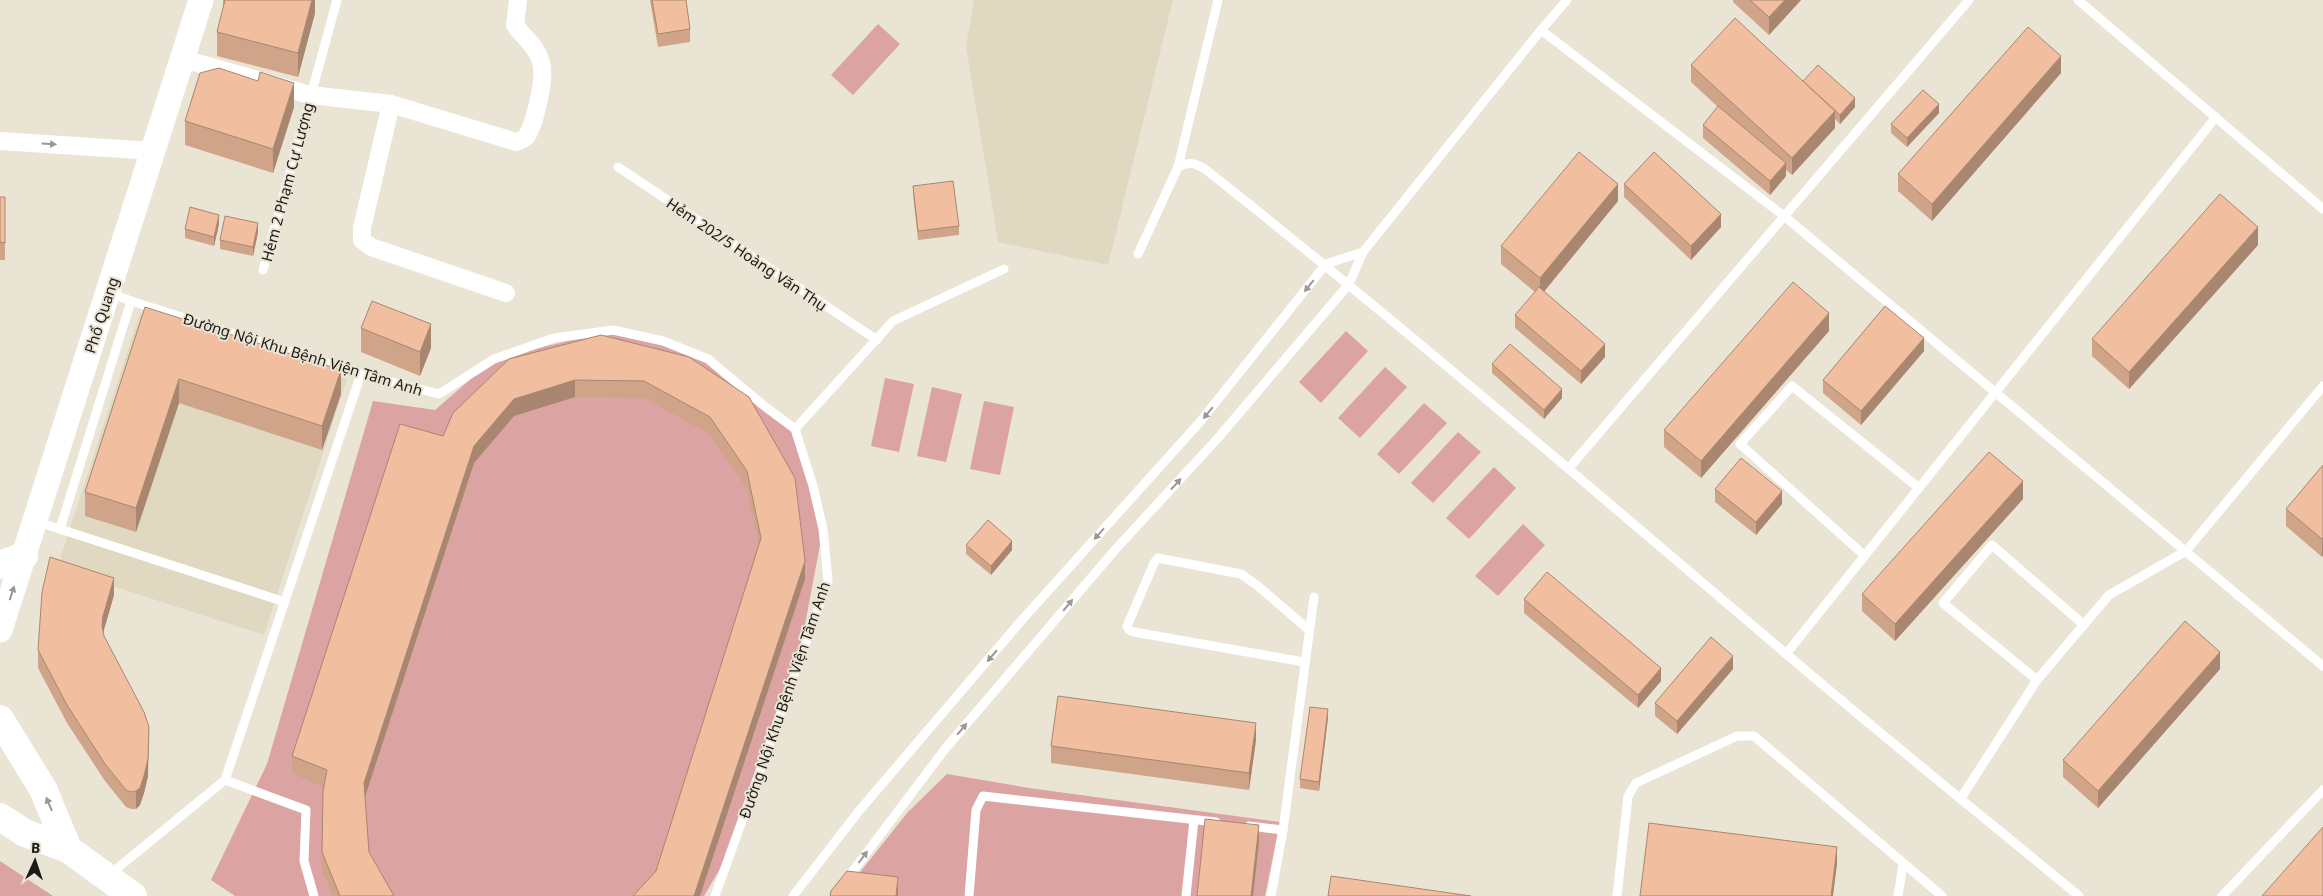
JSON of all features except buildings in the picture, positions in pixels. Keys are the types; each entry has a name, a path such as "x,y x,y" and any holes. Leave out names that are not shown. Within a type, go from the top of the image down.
{"main road":[{"name":"Phổ Quang","path":"0,630 12,560 35,520 201,0"},
{"path":"0,719 43,790 68,849"},
{"path":"0,816 25,832 68,849 133,896"}],"street":[{"path":"183,59 310,95 391,104 516,142 526,137 534,116 540,89 542,63 533,43 520,33 515,24 518,0"},
{"path":"391,104 362,228 362,240 371,247 506,293"},
{"path":"0,141 153,151"}],"lane":[{"name":"Hẻm 2 Phạm Cự Lượng","path":"263,270 310,95 338,0"},
{"path":"1138,254 1178,167 1218,0"},
{"path":"834,896 945,749 1114,551 1218,438 1349,284 1363,252 1567,0"},
{"path":"1569,468 1969,0"},
{"path":"2078,0 2323,209"},
{"path":"1541,30 1784,216 2323,666"},
{"path":"1786,654 2216,117"},
{"path":"1178,167 1187,162 1197,164 1205,169 1326,264 1569,468 1786,654 2079,896"},
{"name":"Hẻm 202/5 Hoàng Văn Thụ","path":"618,167 877,340"},
{"path":"793,896 859,811 1021,621 1199,423 1326,264 1363,252"},
{"path":"795,429 893,321 1004,269"},
{"name":"Đường Nội Khu Bệnh Viện Tâm Anh","path":"108,292 361,374 439,394 494,359 554,338 613,330 664,341 708,359 762,405 795,429 813,486 823,529 828,582 715,896"},
{"path":"60,529 132,301"},
{"path":"106,877 225,780 361,374"},
{"path":"1865,556 1740,444 1792,386 1919,488"},
{"path":"1961,798 2037,680 2109,596 2186,551 2323,386"},
{"path":"35,520 285,602"},
{"path":"2037,680 1943,603 1992,545 2084,625"},
{"path":"1304,662 1134,632 1128,630 1127,626 1154,563 1158,558 1241,574 1258,586 1309,630"},
{"path":"1270,896 1283,830 1314,597"},
{"path":"1617,896 1628,796 1631,789 1636,783 1745,734 1754,736 1903,865 1942,896"},
{"path":"225,780 306,810 304,861 314,896"},
{"path":"2222,896 2323,790"},
{"path":"969,896 976,810 983,796 1224,823"},
{"path":"1186,896 1194,820"},
{"path":"1244,826 1283,830"},
{"path":"1898,896 1903,865"}],"shaded area":[{"path":"974,0 1173,0 1108,265 998,242 966,46"},
{"path":"878,24 900,44 853,95 831,75"},
{"path":"140,313 347,379 264,635 57,568"},
{"path":"613,330 708,359 795,429 823,529 796,672 731,850 704,896 235,896 211,880 267,764 373,401 435,410 494,359"},
{"path":"1346,331 1368,351 1321,403 1299,382"},
{"path":"1385,367 1407,387 1360,438 1338,418"},
{"path":"885,378 914,384 899,452 871,446"},
{"path":"932,387 962,394 946,462 917,456"},
{"path":"984,401 1014,407 1000,475 970,469"},
{"path":"1424,403 1447,423 1399,474 1377,454"},
{"path":"1458,432 1481,452 1433,503 1411,483"},
{"path":"1494,467 1516,488 1469,539 1446,518"},
{"path":"1523,524 1545,545 1498,596 1475,576"},
{"path":"947,774 1029,788 1280,822 1265,896 841,896 908,812"},
{"path":"0,861 53,896 0,896"}]}
